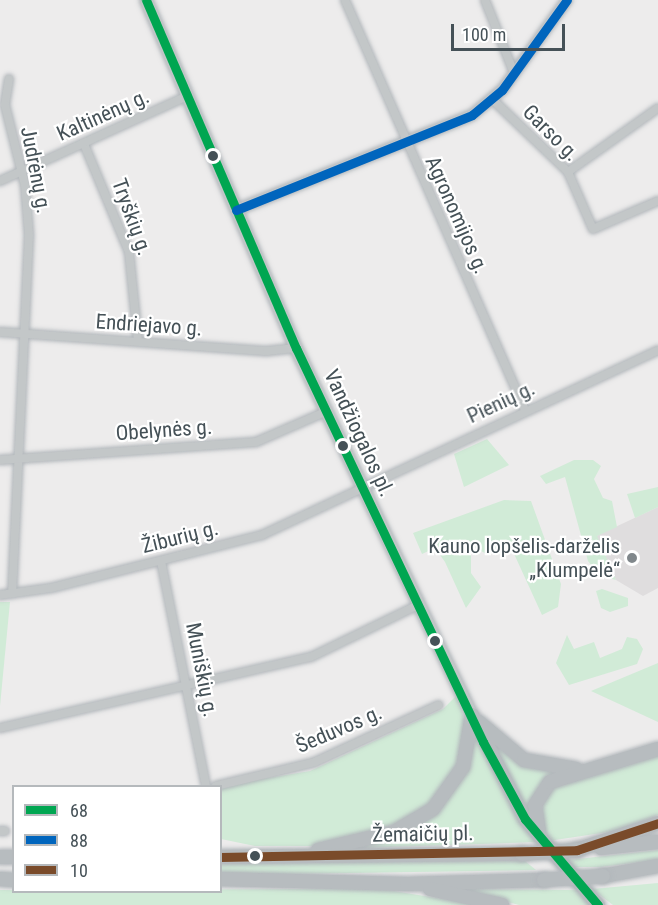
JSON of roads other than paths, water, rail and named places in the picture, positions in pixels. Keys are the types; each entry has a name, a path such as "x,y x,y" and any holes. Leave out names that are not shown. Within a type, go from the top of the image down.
{"highway":[{"path":"472,715 496,741 524,760 587,768"},
{"path":"284,856 367,840 424,817 458,778 472,715"},
{"name":"Vandžiogalos pl.","path":"472,715 507,787 541,841 598,905"},
{"path":"541,841 535,805 543,789 587,768 658,749"},
{"name":"Žemaičių pl.","path":"222,856 522,854 577,850 658,823"},
{"path":"577,850 658,842"},
{"path":"603,876 658,866"},
{"path":"222,879 407,884 658,874"},
{"path":"407,884 502,905"}],"main road":[{"name":"Vandžiogalos pl.","path":"146,0 325,412 472,715"},
{"path":"236,210 406,144 493,100 567,0"}],"street":[{"name":"Agronomijos g.","path":"345,0 406,144 525,410"},
{"path":"485,0 514,73"},
{"name":"Judrėnų g.","path":"9,79 5,105 28,214 12,594"},
{"name":"Kaltinėnų g.","path":"0,181 187,96"},
{"name":"Garso g.","path":"493,100 568,172 593,229 658,201"},
{"path":"568,172 658,108"},
{"name":"Tryškių g.","path":"84,144 129,252 138,341"},
{"name":"Endriejavo g.","path":"0,332 267,351 296,348"},
{"name":"Pienių g.","path":"361,489 525,410 658,350"},
{"name":"Obelynės g.","path":"0,460 256,442 325,412"},
{"name":"Žiburių g.","path":"0,595 161,561 262,535 361,489"},
{"name":"Muniškių g.","path":"161,561 206,785"},
{"path":"0,728 311,657 418,605"},
{"name":"Šeduvos g.","path":"220,785 315,762 439,705"}],"place":[{"name":"Kauno lopšelis-darželis „Klumpelė“","path":"632,558"}]}
